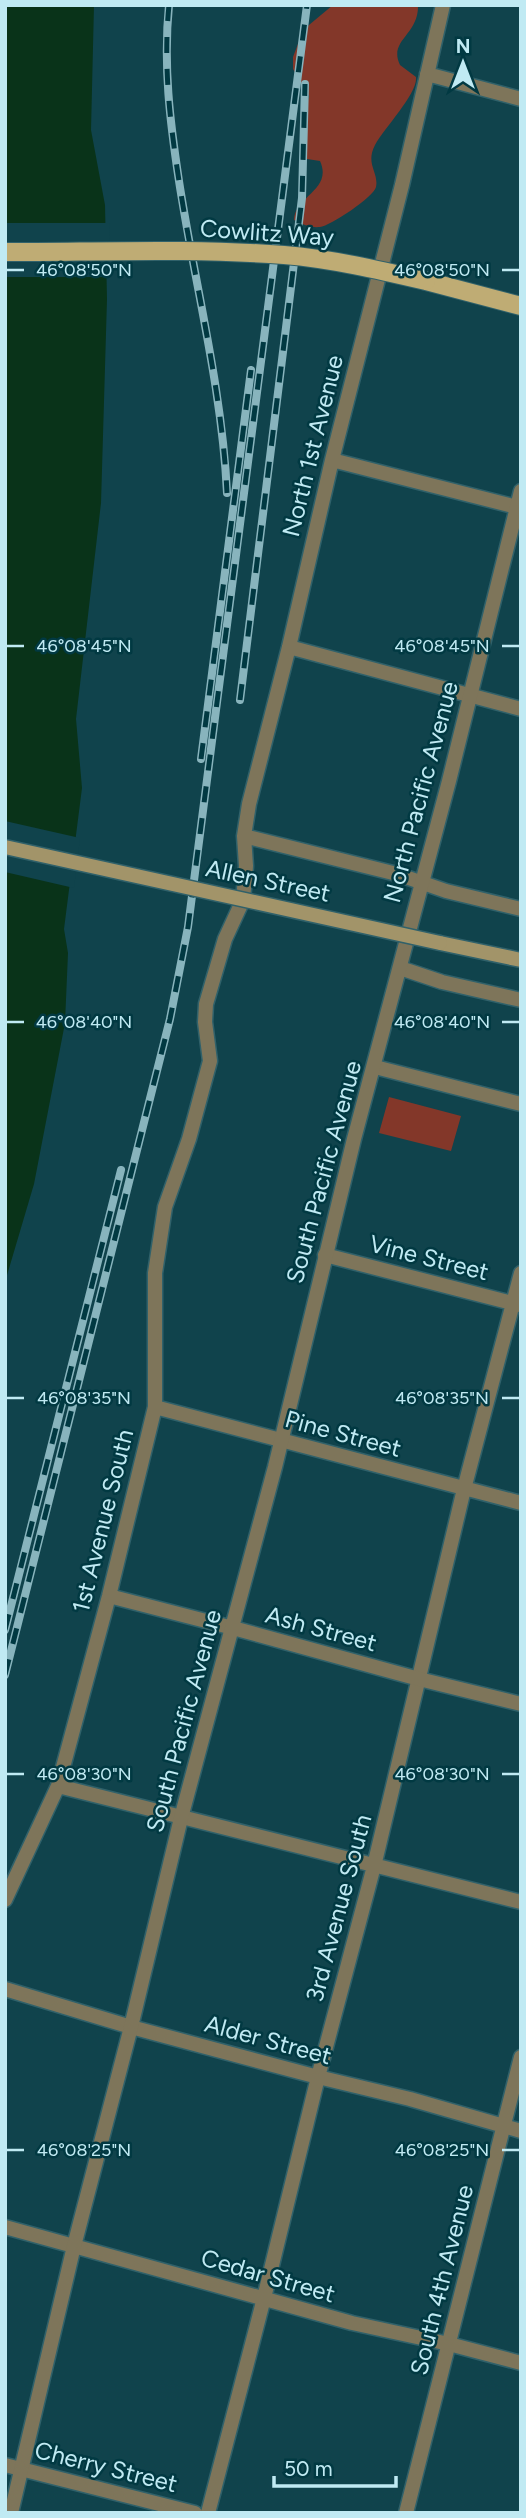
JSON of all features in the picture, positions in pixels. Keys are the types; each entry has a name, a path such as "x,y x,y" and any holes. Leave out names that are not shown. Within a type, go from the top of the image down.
{"main road":[{"name":"Cowlitz Way","path":"5,252 284,255 337,262 426,281 521,306"},
{"name":"Allen Street","path":"5,847 521,960"}],"street":[{"name":"North 1st Avenue","path":"243,900 246,866 244,836 249,804 402,185 443,5"},
{"path":"427,74 521,99"},
{"path":"332,460 519,507"},
{"name":"North Pacific Avenue","path":"405,942 521,491"},
{"path":"289,647 521,709"},
{"name":"Allen Street","path":"244,836 521,909"},
{"name":"1st Avenue South","path":"5,1900 58,1786 109,1596 155,1407 155,1273 165,1207 189,1139 209,1061 206,1004 225,939 243,900"},
{"name":"South Pacific Avenue","path":"10,2513 181,1818 281,1441 325,1255 405,942"},
{"path":"400,968 442,982 521,1000"},
{"path":"375,1067 521,1104"},
{"name":"Vine Street","path":"325,1255 517,1304"},
{"name":"3rd Avenue South","path":"208,2513 374,1866 464,1489 517,1304 521,1273"},
{"name":"Pine Street","path":"155,1407 521,1503"},
{"name":"Ash Street","path":"109,1596 521,1704"},
{"path":"58,1786 521,1902"},
{"name":"Alder Street","path":"5,1989 131,2027 410,2099 521,2131"},
{"name":"South 4th Avenue","path":"407,2513 521,2057"},
{"name":"Cedar Street","path":"5,2227 352,2323 521,2363"},
{"name":"Cherry Street","path":"5,2465 195,2513"}],"shaded area":[{"path":"5,5 94,5 91,130 105,205 107,299 101,503 76,719 82,788 64,929 68,953 65,1023 34,1184 5,1282"},
{"path":"333,5 418,5 414,24 401,43 397,56 400,65 416,77 412,92 372,152 376,182 373,192 333,222 313,227 294,220 300,205 318,186 323,171 320,161 302,156 309,96 293,69 293,57 301,36 309,25"},
{"path":"389,1097 461,1116 451,1151 379,1133"}],"pier":[{"path":"5,223 109,223 110,277 5,277"},
{"path":"5,821 80,838 74,888 5,872"}],"railway":[{"path":"169,5 167,71 173,137 220,415 227,493"},
{"path":"5,1675 170,1019 188,927 307,5"},
{"path":"240,700 302,198 305,84"},
{"path":"201,759 251,370"},
{"path":"5,1630 121,1170"}]}
